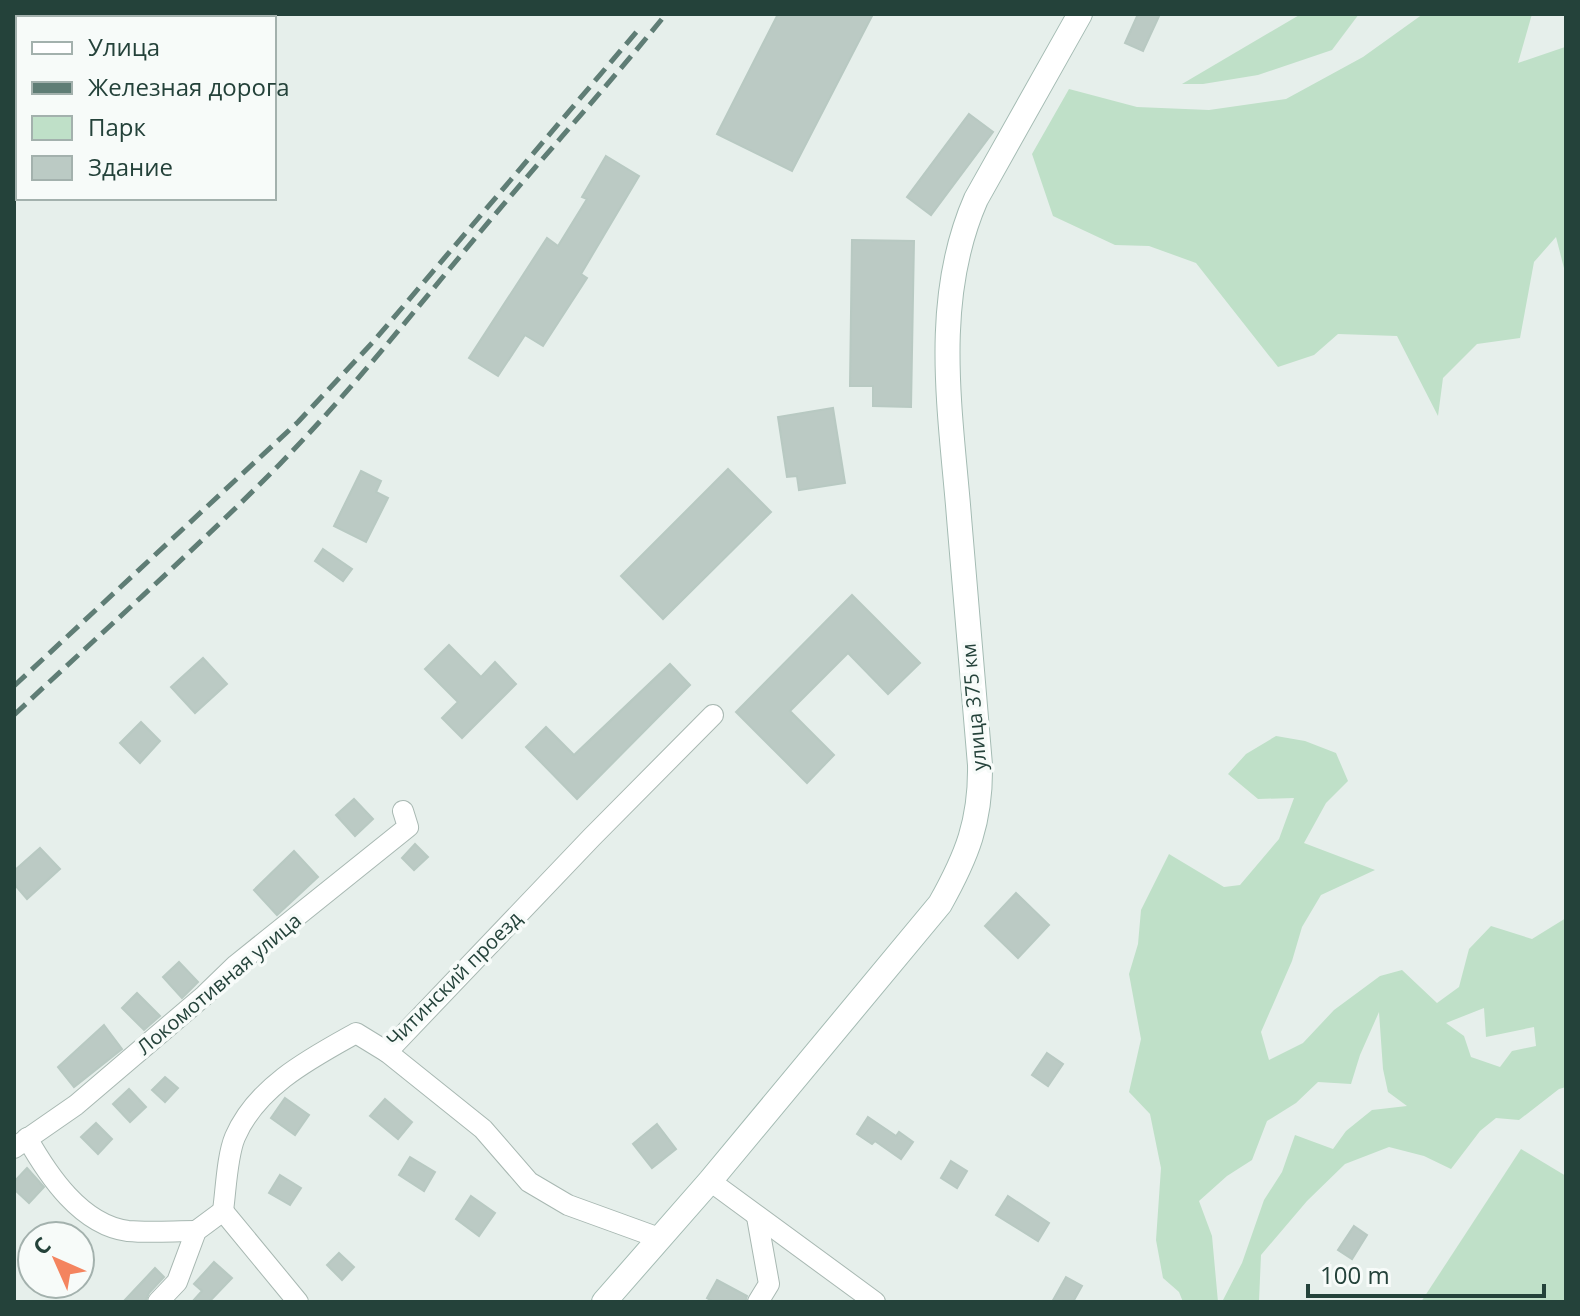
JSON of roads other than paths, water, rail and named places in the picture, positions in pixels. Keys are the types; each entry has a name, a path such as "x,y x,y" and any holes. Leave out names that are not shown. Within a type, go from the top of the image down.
{"main road":[{"name":"улица 375 км","path":"604,1302 710,1181 940,904 961,866 975,831 981,791 980,765 949,424 949,297 963,229 976,199 1080,14"}],"street":[{"name":"Читинский проезд","path":"223,1211 234,1138 256,1101 307,1060 356,1033 387,1052 713,715"},
{"name":"Локомотивная улица","path":"20,1143 76,1105 236,965 408,827 403,811"},
{"path":"387,1052 483,1129 529,1182 568,1205 659,1238"},
{"path":"20,1143 79,1206 100,1223 126,1231 196,1231"},
{"path":"710,1181 875,1302"},
{"path":"158,1302 177,1282 196,1231 223,1211 298,1302"},
{"path":"757,1217 769,1284 758,1302"}],"railway":[{"path":"14,715 214,529 306,437 666,14"},
{"path":"14,686 298,422 373,342 639,29"}]}
